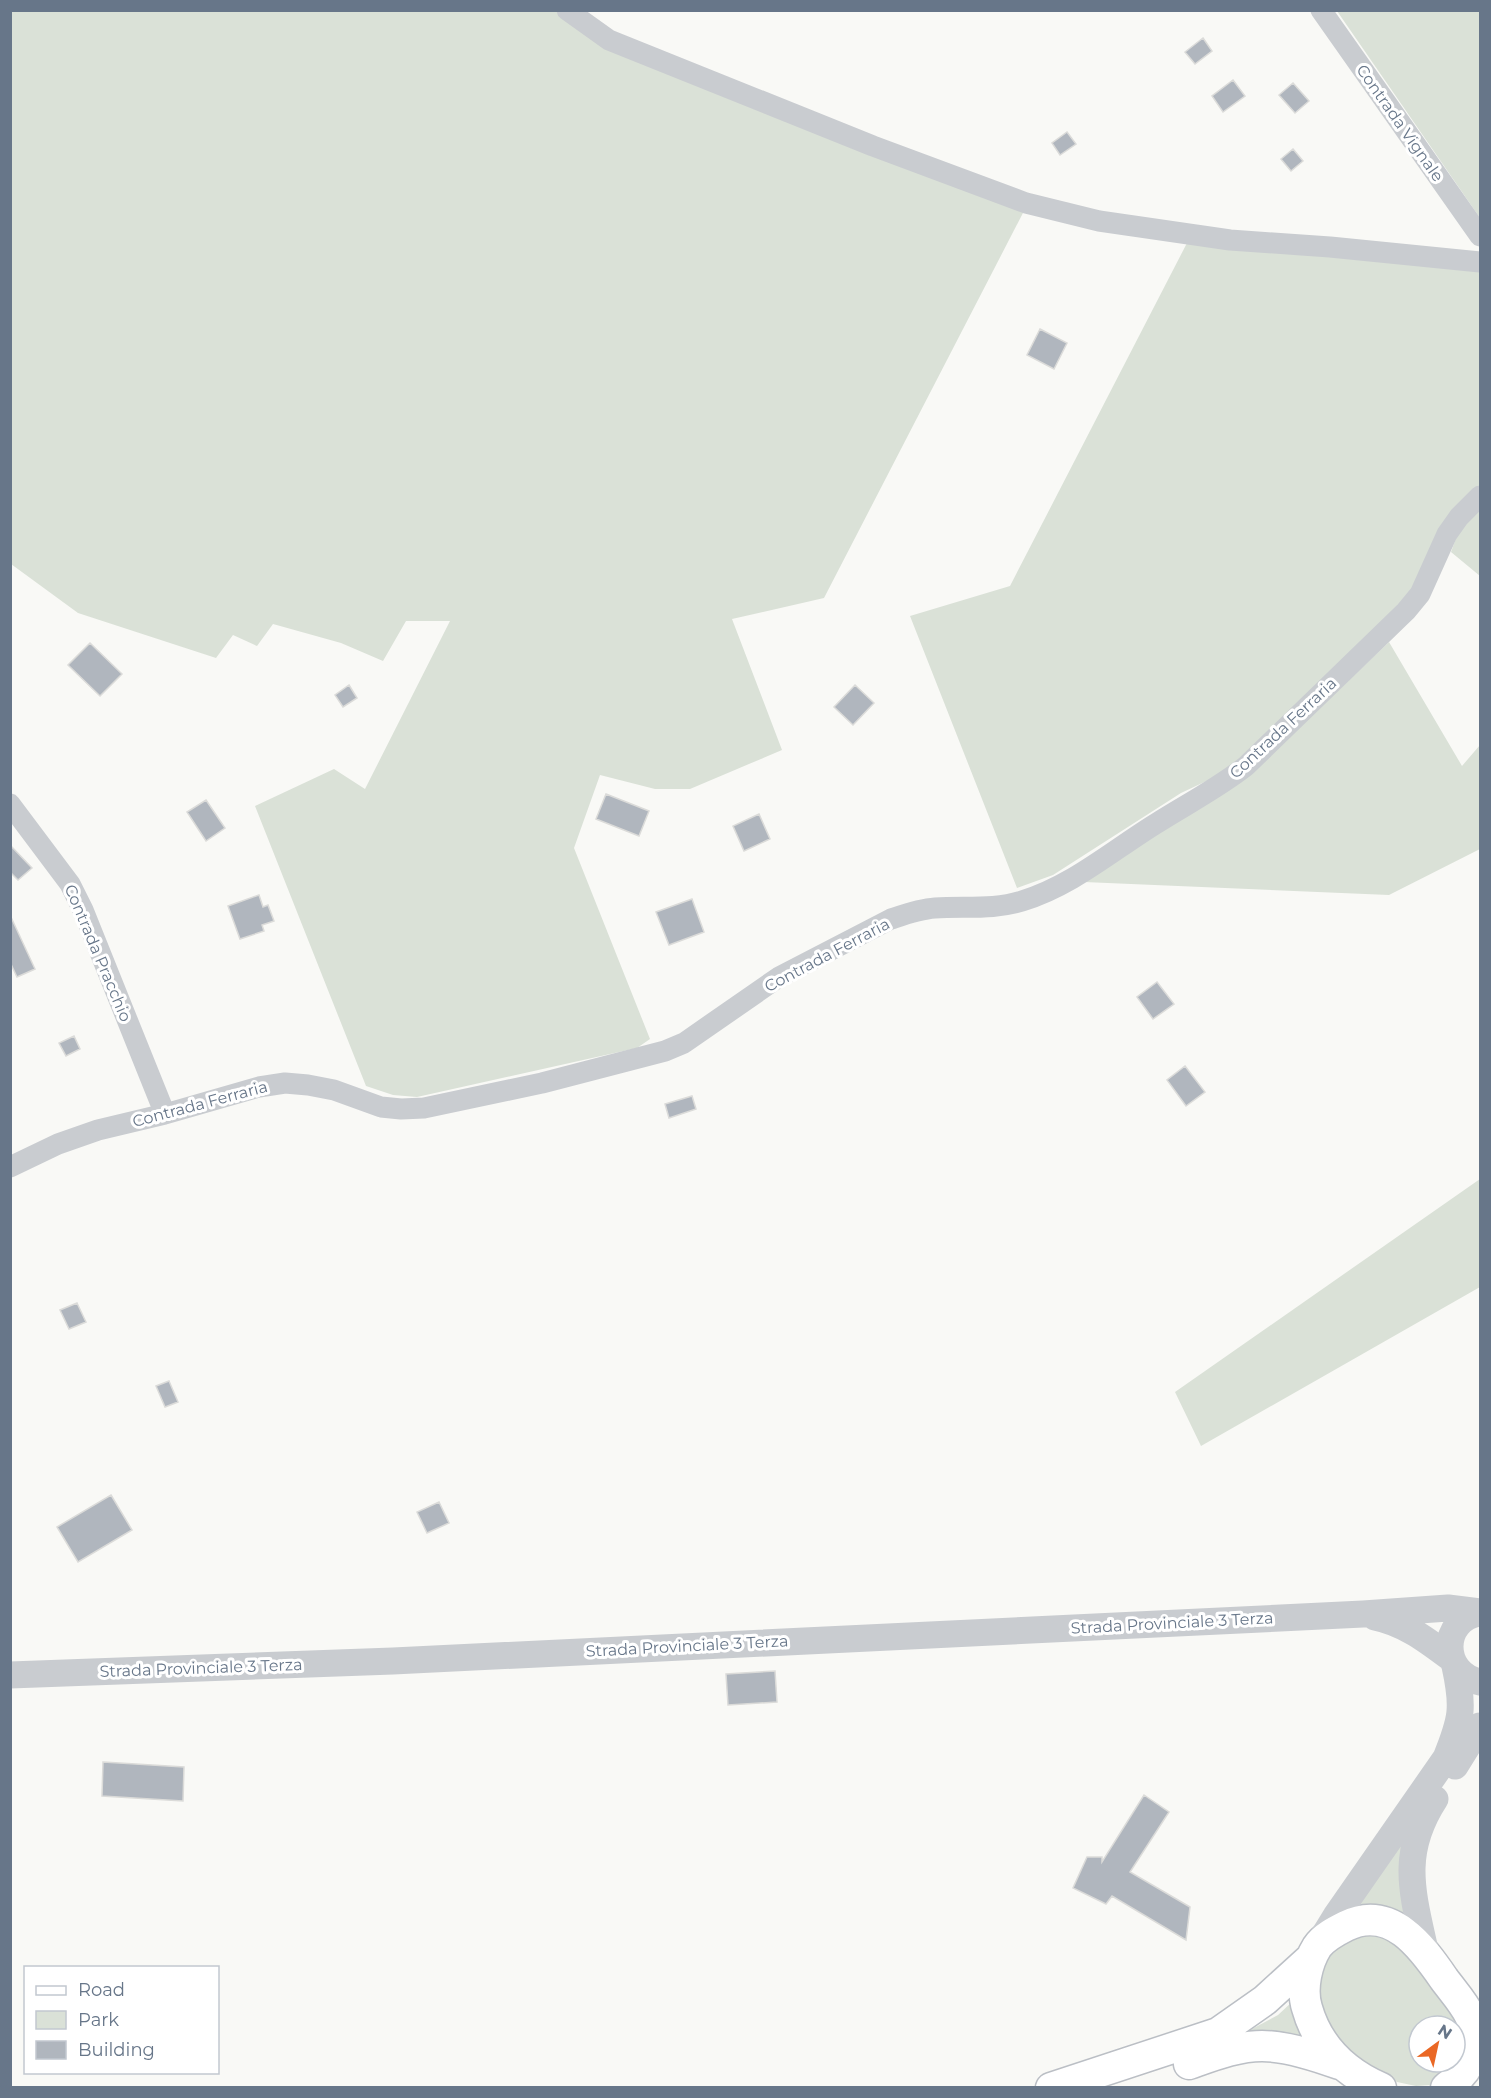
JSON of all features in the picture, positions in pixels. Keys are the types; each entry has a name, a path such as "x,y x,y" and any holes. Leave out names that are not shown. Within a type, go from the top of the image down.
{"main road":[{"path":"1051,2088 1218,2033 1264,2000 1335,1931 1355,1921 1380,1921 1401,1929 1425,1950 1475,2022 1470,2061 1460,2076 1446,2088"},
{"path":"1315,1951 1304,1997 1312,2028 1339,2064"},
{"path":"1118,2088 1222,2053 1262,2046 1311,2054 1339,2064 1382,2088"}],"street":[{"path":"567,10 609,40 873,146 1026,203 1099,221 1230,240 1480,262"},
{"name":"Contrada Vignale","path":"1320,10 1480,236"},
{"name":"Contrada Ferraria","path":"10,1167 58,1144 98,1130 165,1114 259,1087 285,1083 334,1090 381,1107 424,1108 542,1083 665,1051 684,1043 779,977 891,919 910,912 934,908 999,907 1049,891 1219,787 1246,766 1406,611 1420,594 1447,534 1459,517 1480,496"},
{"name":"Contrada Pracchio","path":"10,804 70,884 83,910 165,1114"},
{"name":"Strada Provinciale 3 Terza","path":"10,1675 393,1661 1448,1608 1480,1613"},
{"path":"1315,1951 1336,1916 1446,1758 1461,1712 1460,1689 1450,1646 1453,1632 1461,1621 1480,1613"},
{"path":"1363,1614 1389,1620 1414,1631 1453,1663 1462,1675 1480,1682"},
{"path":"1425,1950 1412,1894 1411,1869 1414,1840 1425,1814 1480,1726"}],"green space":[{"path":"11,11 557,11 1024,211 824,598 732,619 782,750 690,789 655,789 600,775 574,848 650,1039 637,1048 417,1097 393,1095 366,1086 255,806 334,769 365,789 450,621 406,621 383,661 341,643 273,624 257,646 233,635 216,658 78,613 11,564"},
{"path":"1337,11 1480,11 1480,218"},
{"path":"1187,243 1480,271 1480,487 1415,590 1240,758 1213,778 1181,793 1053,875 1017,888 910,616 1010,586"},
{"path":"1480,508 1480,576 1451,552 1459,530"},
{"path":"1389,642 1462,766 1480,745 1480,849 1389,895 1084,882 1251,773"},
{"path":"1480,1179 1480,1287 1201,1446 1175,1392"},
{"path":"1410,1824 1407,1919 1348,1911"},
{"path":"1364,1932 1397,1941 1454,2014 1407,2014 1407,2074 1447,2074 1446,2076 1431,2085 1416,2086 1397,2082 1349,2053 1324,2026 1317,1989 1328,1955 1339,1943"},
{"path":"1292,2002 1294,2020 1303,2038 1239,2036 1278,2015"}],"building":[{"path":"1203,38 1212,51 1195,64 1185,52"},
{"path":"1233,80 1245,96 1223,112 1212,96"},
{"path":"1293,83 1309,101 1295,113 1279,95"},
{"path":"1067,132 1076,144 1060,155 1052,143"},
{"path":"1293,149 1303,161 1291,171 1281,159"},
{"path":"1040,329 1067,343 1054,369 1027,355"},
{"path":"90,643 122,674 100,696 68,665"},
{"path":"349,685 357,698 343,707 335,695"},
{"path":"855,685 874,703 853,725 834,707"},
{"path":"606,794 649,811 639,836 596,819"},
{"path":"206,800 225,828 206,841 187,812"},
{"path":"759,814 770,839 744,851 733,826"},
{"path":"10,845 32,868 18,880 10,872"},
{"path":"259,895 263,907 268,905 274,921 262,925 264,931 240,939 228,906"},
{"path":"692,899 704,932 669,945 656,912"},
{"path":"10,915 35,969 17,977 10,962"},
{"path":"1157,982 1174,1004 1153,1019 1137,997"},
{"path":"74,1036 80,1049 66,1056 59,1043"},
{"path":"1185,1066 1205,1092 1186,1106 1167,1080"},
{"path":"692,1096 696,1109 669,1118 665,1104"},
{"path":"77,1303 86,1322 69,1329 60,1310"},
{"path":"169,1381 178,1402 165,1407 156,1386"},
{"path":"111,1495 132,1530 78,1562 57,1527"},
{"path":"439,1502 449,1523 427,1533 417,1512"},
{"path":"775,1671 777,1702 728,1705 726,1674"},
{"path":"103,1762 184,1767 183,1801 102,1796"},
{"path":"1144,1795 1169,1812 1130,1872 1190,1907 1186,1940 1112,1896 1106,1904 1073,1888 1087,1857 1102,1857 1102,1862"}]}
